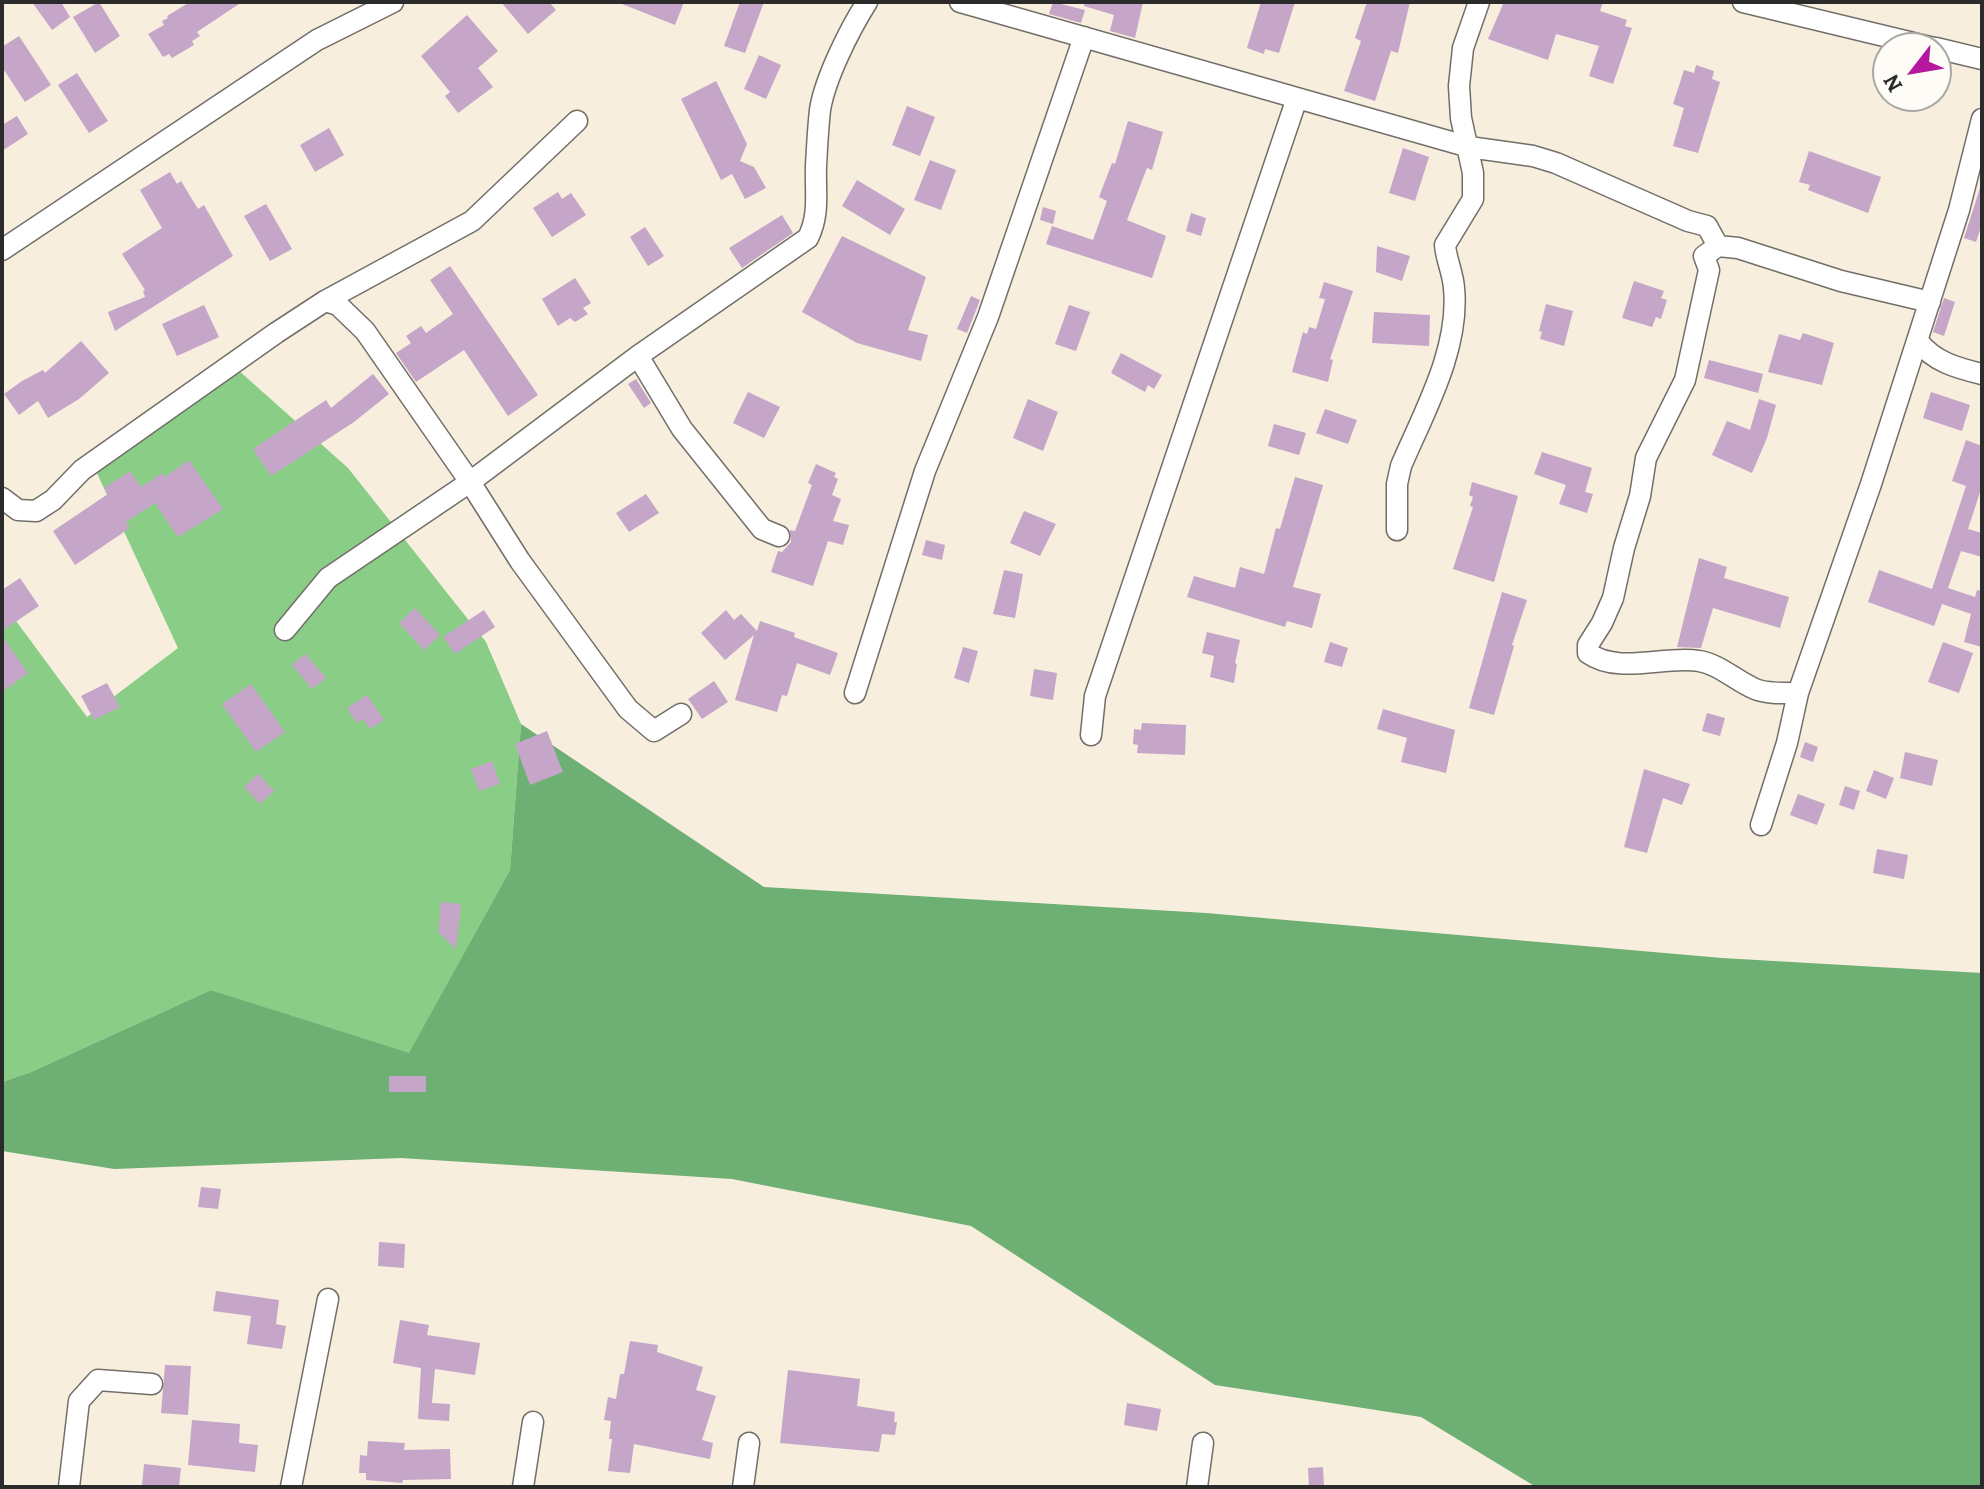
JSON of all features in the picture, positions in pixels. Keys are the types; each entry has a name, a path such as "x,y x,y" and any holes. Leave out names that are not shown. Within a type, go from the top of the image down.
{"street":[{"path":"2,250 317,40 393,2"},
{"path":"285,630 328,578 470,482 638,356 808,238 815,225 818,204 816,167 820,107 847,34 867,2"},
{"path":"960,2 1469,147 1533,156 1556,163 1688,221 1707,226 1718,246"},
{"path":"1397,530 1397,484 1401,466 1448,350 1454,286 1445,245 1473,199 1473,173 1461,118 1459,86 1463,48 1479,2"},
{"path":"1748,3 1872,33"},
{"path":"855,693 925,471 988,317 1084,37"},
{"path":"1952,52 1982,59"},
{"path":"1091,735 1095,696 1297,98"},
{"path":"1761,825 1787,743 1798,693 1826,620 1918,341 1959,210 1982,119"},
{"path":"2,498 18,510 36,511 53,500 94,462 325,301 472,221 577,121"},
{"path":"1798,693 1757,690 1699,661 1639,664 1595,658 1588,653 1588,645 1613,598 1640,496 1646,458 1685,380 1709,270 1704,256 1718,246 1738,248 1841,281 1930,302"},
{"path":"325,301 338,305 365,331 470,482 520,561 628,709 654,731 681,714"},
{"path":"1918,341 1927,353 1944,363 1982,374"},
{"path":"638,356 690,440 762,529 779,536"},
{"path":"291,1487 328,1299"},
{"path":"69,1487 79,1401 98,1380 152,1384"},
{"path":"523,1487 533,1422"},
{"path":"743,1487 749,1443"},
{"path":"1197,1487 1203,1443"}],"green space":[{"path":"228,361 348,468 486,642 521,724 510,870 409,1054 211,990 31,1072 2,1082 2,602 87,717 178,648 89,456"},
{"path":"521,724 764,887 1206,913 1722,958 1982,973 1982,1487 1536,1487 1421,1417 1215,1385 971,1226 732,1179 401,1158 114,1169 2,1151 2,1082 31,1072 211,990 409,1053 510,870"}],"building":[{"path":"32,2 61,2 70,17 52,30"},
{"path":"99,2 120,36 95,53 73,17"},
{"path":"190,2 242,2 197,32 200,36 192,41 194,45 172,58 169,54 163,57 148,34 164,25 162,21 167,16"},
{"path":"501,2 549,2 556,10 528,34"},
{"path":"617,2 684,2 675,25"},
{"path":"740,2 764,2 745,53 724,46"},
{"path":"1053,2 1085,10 1081,23 1049,14"},
{"path":"1084,2 1143,2 1135,38 1110,31 1114,15 1084,6"},
{"path":"1261,2 1295,2 1279,53 1265,49 1264,54 1247,48"},
{"path":"1367,2 1410,2 1398,53 1391,51 1375,101 1344,91 1361,41 1355,38"},
{"path":"1504,2 1603,2 1600,11 1627,20 1625,26 1632,28 1613,84 1589,76 1599,46 1556,34 1548,60 1488,39"},
{"path":"467,15 498,51 478,68 493,87 458,113 445,96 450,92 421,56"},
{"path":"19,36 51,85 25,102 2,67 2,47"},
{"path":"759,55 781,65 766,99 744,89"},
{"path":"1696,65 1714,71 1712,79 1720,82 1698,153 1673,146 1684,108 1673,104 1684,70 1694,73"},
{"path":"77,73 108,121 89,133 58,85"},
{"path":"716,81 747,144 740,161 754,167 766,188 745,199 732,174 721,180 681,99"},
{"path":"907,106 935,117 920,156 892,145"},
{"path":"17,116 28,134 2,151 2,125"},
{"path":"1128,121 1163,132 1152,170 1147,168 1127,220 1166,236 1152,278 1046,244 1052,226 1093,240 1107,201 1099,197 1112,163 1115,164"},
{"path":"329,128 344,155 315,172 300,145"},
{"path":"1403,148 1429,157 1415,201 1389,193"},
{"path":"1809,151 1881,177 1868,213 1808,190 1810,185 1799,182"},
{"path":"930,160 956,170 941,210 914,200"},
{"path":"170,172 177,184 181,181 198,209 204,205 233,256 115,331 108,312 145,297 145,290 122,254 162,228 140,190"},
{"path":"857,180 905,209 890,235 842,206"},
{"path":"1980,188 1982,224 1976,242 1964,238"},
{"path":"558,192 562,199 571,193 586,215 552,237 533,208"},
{"path":"266,204 292,249 270,261 244,216"},
{"path":"1043,207 1056,211 1053,224 1040,220"},
{"path":"1191,213 1206,218 1201,236 1186,231"},
{"path":"782,215 793,233 742,268 729,248"},
{"path":"645,227 664,256 648,266 630,237"},
{"path":"842,236 926,277 908,330 928,335 921,361 857,343 802,312"},
{"path":"1377,246 1410,256 1402,281 1376,272"},
{"path":"450,266 538,395 508,416 464,350 416,382 396,353 411,343 406,336 421,326 426,333 453,314 430,280"},
{"path":"575,278 591,303 583,308 588,314 575,322 570,318 558,326 542,299"},
{"path":"1634,281 1664,291 1661,298 1667,300 1661,319 1656,317 1652,327 1622,318"},
{"path":"1324,282 1353,291 1330,359 1333,360 1328,382 1292,372 1303,332 1307,334 1309,327 1316,329 1325,299 1319,298"},
{"path":"971,296 980,300 967,333 957,329"},
{"path":"1944,298 1955,302 1944,336 1933,332"},
{"path":"1546,304 1573,311 1564,346 1540,339"},
{"path":"204,305 219,337 177,356 162,324"},
{"path":"1069,305 1090,312 1076,351 1055,344"},
{"path":"1374,312 1430,315 1429,346 1372,343"},
{"path":"1803,333 1834,343 1822,385 1768,372 1779,334 1800,340"},
{"path":"81,341 109,373 79,399 48,418 38,401 19,415 4,394 43,370 45,373"},
{"path":"1121,353 1162,375 1154,389 1148,385 1145,392 1111,373"},
{"path":"1709,360 1763,374 1758,393 1704,378"},
{"path":"373,374 389,394 354,422 271,476 253,449 326,400 331,408"},
{"path":"636,379 651,403 644,408 628,384"},
{"path":"748,392 780,407 764,438 733,423"},
{"path":"1931,392 1970,405 1962,431 1923,418"},
{"path":"1028,399 1058,412 1043,451 1013,438"},
{"path":"1759,399 1776,405 1767,438 1752,473 1712,455 1727,421 1750,430"},
{"path":"1325,409 1357,420 1348,444 1316,433"},
{"path":"1274,424 1306,433 1299,455 1268,446"},
{"path":"1966,440 1982,446 1982,486 1968,529 1982,533 1982,557 1961,551 1948,588 1975,597 1977,590 1982,591 1982,647 1964,642 1971,614 1942,604 1934,626 1868,602 1879,570 1932,589 1966,486 1952,481"},
{"path":"1542,452 1592,468 1585,492 1593,494 1587,513 1559,504 1566,485 1534,474"},
{"path":"189,460 223,509 178,537 155,503 126,522 130,528 75,565 53,531 108,494 104,488 130,471 141,487 162,473 165,477"},
{"path":"816,464 836,473 834,477 838,479 832,495 841,499 833,521 849,525 843,545 828,541 813,586 771,572 778,551 782,552 791,542 790,530 795,531 812,485 808,483"},
{"path":"1295,477 1323,485 1293,587 1321,594 1312,628 1287,621 1285,627 1187,597 1194,576 1235,588 1240,567 1264,574 1276,528 1280,529"},
{"path":"1472,482 1518,496 1494,582 1453,569 1473,507 1470,506 1473,497 1469,495"},
{"path":"646,494 659,513 629,532 616,513"},
{"path":"1024,511 1056,524 1040,556 1010,543"},
{"path":"926,540 945,545 942,560 922,555"},
{"path":"1699,558 1727,567 1724,578 1789,597 1780,628 1713,608 1701,648 1677,647"},
{"path":"1004,570 1023,574 1015,618 993,614"},
{"path":"20,578 39,606 2,631 2,590"},
{"path":"1502,592 1527,600 1494,715 1469,708"},
{"path":"415,608 440,635 424,650 399,623"},
{"path":"484,610 495,627 455,654 443,637"},
{"path":"726,610 734,620 741,614 757,631 760,621 838,653 830,675 797,663 787,696 782,695 777,712 735,700 754,635 725,660 701,633"},
{"path":"1207,632 1240,640 1234,683 1210,677 1214,656 1202,653"},
{"path":"2,636 28,673 2,692"},
{"path":"1330,642 1348,648 1342,667 1324,662"},
{"path":"1943,642 1973,653 1959,693 1928,682"},
{"path":"963,647 978,651 969,683 954,678"},
{"path":"305,654 326,678 312,689 292,665"},
{"path":"1034,669 1057,673 1053,700 1030,696"},
{"path":"714,681 728,702 702,719 688,699"},
{"path":"107,683 120,707 94,720 81,696"},
{"path":"251,684 285,732 256,752 222,704"},
{"path":"367,695 384,720 370,729 363,719 357,723 347,708"},
{"path":"1383,709 1455,730 1446,773 1401,762 1407,738 1377,729"},
{"path":"1707,713 1725,718 1720,736 1702,731"},
{"path":"1142,723 1186,725 1185,755 1137,753 1138,745 1133,744 1134,729 1141,730"},
{"path":"547,731 563,772 530,785 515,744"},
{"path":"1805,742 1818,747 1813,762 1800,757"},
{"path":"1905,752 1938,760 1932,786 1900,778"},
{"path":"492,761 500,784 479,791 471,769"},
{"path":"1644,769 1690,784 1682,805 1663,798 1647,853 1624,847"},
{"path":"1874,770 1894,778 1886,799 1866,791"},
{"path":"258,774 274,791 260,804 244,787"},
{"path":"1845,786 1860,791 1854,810 1839,805"},
{"path":"1798,794 1825,804 1817,825 1790,815"},
{"path":"1877,849 1908,855 1904,879 1873,873"},
{"path":"441,902 461,904 456,949 438,932"},
{"path":"389,1076 426,1076 426,1092 389,1092"},
{"path":"201,1187 221,1189 218,1209 198,1207"},
{"path":"379,1242 405,1244 404,1268 378,1266"},
{"path":"216,1291 279,1300 276,1324 286,1326 282,1349 247,1344 251,1316 213,1311"},
{"path":"400,1320 429,1325 427,1335 480,1343 475,1375 435,1369 432,1403 450,1404 449,1421 418,1419 421,1368 393,1363"},
{"path":"630,1341 658,1345 657,1352 703,1367 696,1390 716,1396 702,1440 713,1443 710,1459 634,1444 630,1473 608,1471 611,1421 604,1420 608,1397 616,1399"},
{"path":"165,1365 191,1366 188,1415 161,1413"},
{"path":"788,1370 860,1379 857,1406 895,1412 895,1435 882,1434 879,1452 780,1443"},
{"path":"1127,1403 1161,1409 1157,1431 1124,1425"},
{"path":"192,1420 240,1424 239,1443 258,1445 255,1472 188,1465"},
{"path":"368,1441 405,1443 404,1450 450,1449 451,1479 403,1480 402,1483 366,1480 366,1473 359,1473 360,1455 367,1456"},
{"path":"144,1464 181,1468 179,1487 142,1485"},
{"path":"1323,1467 1324,1487 1309,1487 1308,1468"}]}
